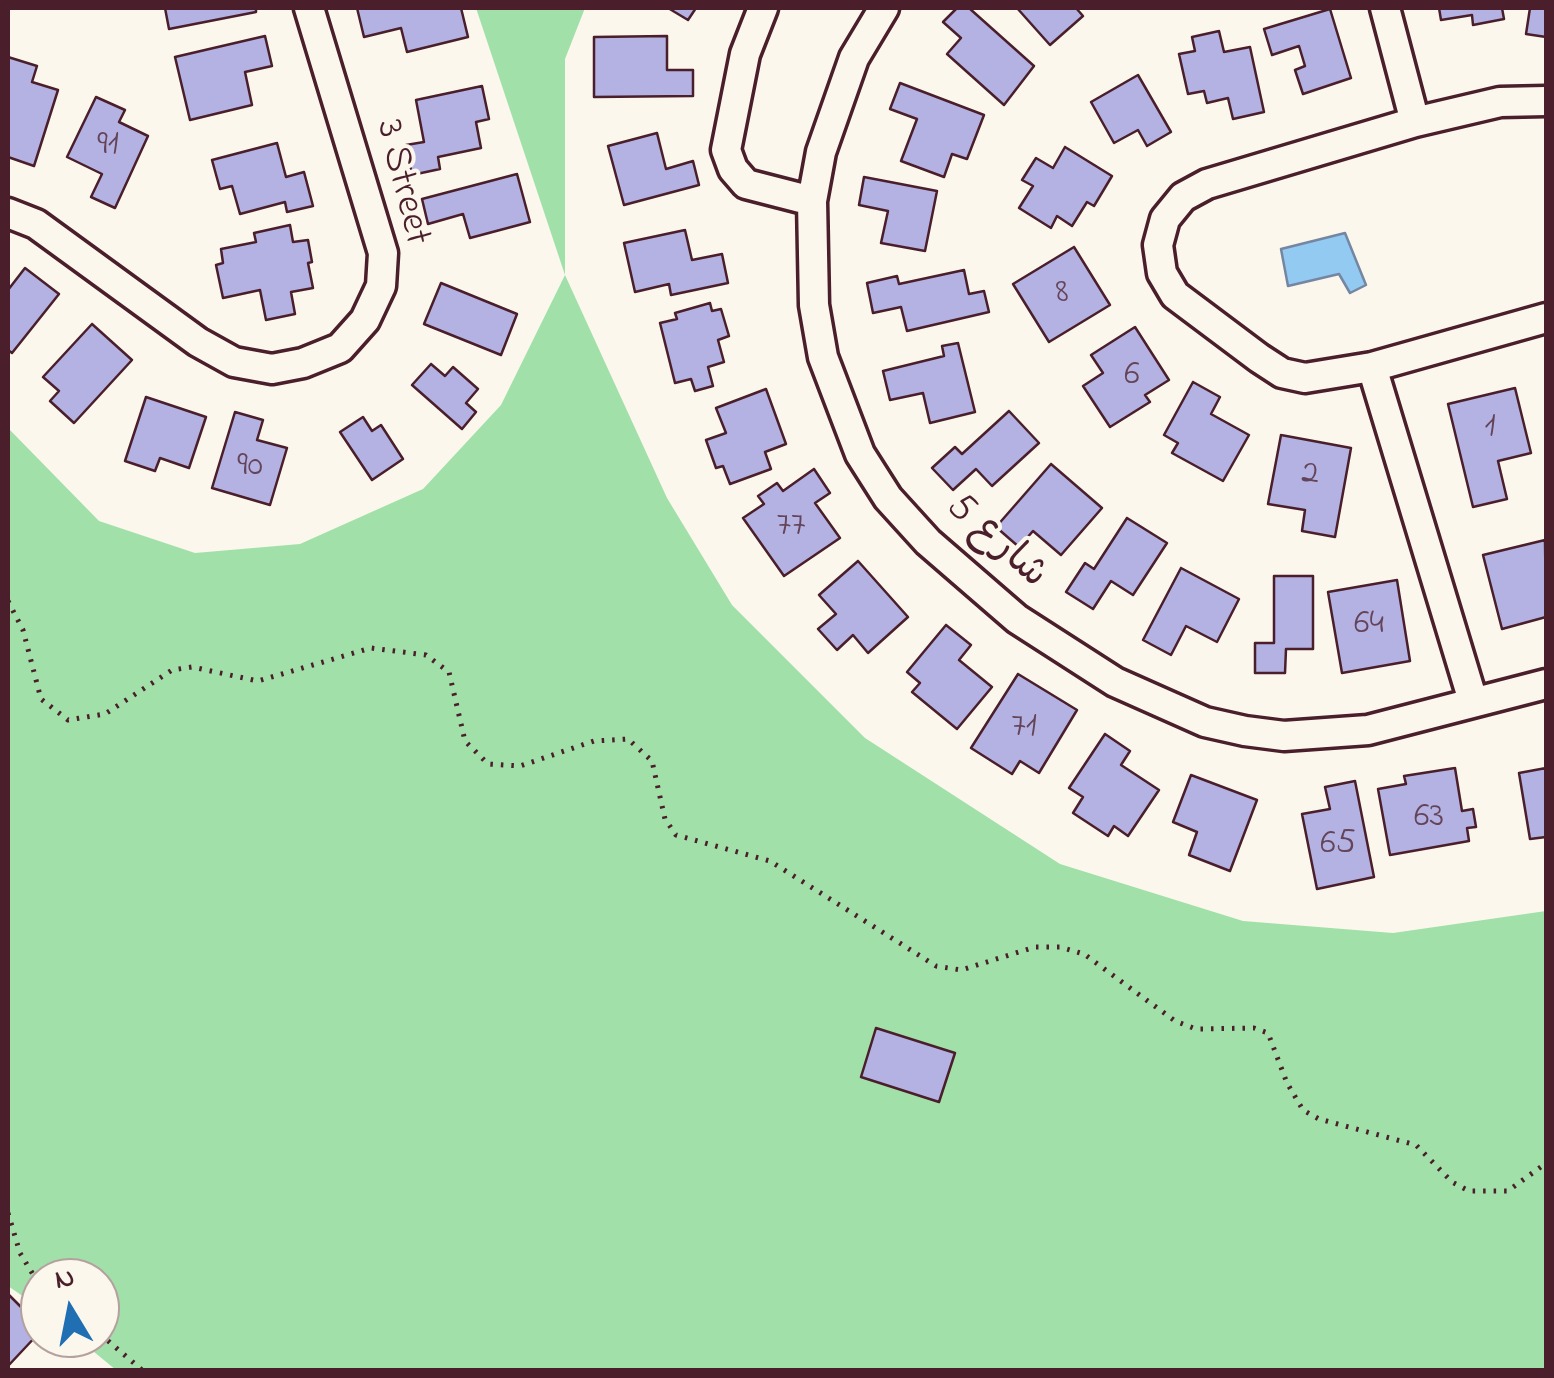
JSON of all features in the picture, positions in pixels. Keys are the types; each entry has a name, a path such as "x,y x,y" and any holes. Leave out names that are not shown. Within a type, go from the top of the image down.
{"street":[{"name":"3 Street","path":"8,213 36,224 198,342 234,362 272,369 303,363 340,348 366,320 381,286 383,253 309,8"},
{"path":"763,8 740,72 726,150 733,169 746,184 812,201"},
{"name":"شارع 5","path":"884,8 835,104 812,201 814,305 823,357 860,454 888,498 928,542 1017,619 1114,682 1205,722 1244,731 1328,735 1546,684"},
{"path":"1385,8 1416,122"},
{"path":"1546,101 1511,100 1416,122 1207,184 1183,197 1166,219 1158,246 1162,273 1176,295 1282,373 1329,377 1546,318"},
{"path":"1372,367 1473,702"}],"path":[{"path":"8,601 23,630 42,699 68,720 104,714 172,670 192,668 258,681 371,648 426,655 449,672 465,741 488,764 520,766 594,740 628,740 652,761 664,819 676,835 770,861 936,966 962,970 1035,948 1060,947 1084,954 1175,1022 1196,1029 1254,1028 1268,1033 1286,1083 1304,1110 1320,1120 1416,1145 1452,1182 1469,1191 1508,1191 1546,1163"},
{"path":"8,1213 23,1258"},
{"path":"120,1351 142,1370"}],"green space":[{"path":"476,8 585,8 565,59 565,275"},
{"path":"565,275 667,498 732,605 865,738 1060,864 1243,921 1393,933 1546,911 1546,1370 116,1370 101,1358 120,1358 120,1258 20,1258 20,1294 8,1286 8,428 99,521 195,553 300,544 423,489 501,405"}],"water":[{"path":"1345,233 1366,285 1350,293 1339,274 1288,286 1281,249"}],"building":[{"path":"165,8 256,8 256,12 169,29"},
{"path":"357,8 461,8 468,37 407,52 401,28 364,37"},
{"path":"668,8 696,8 688,20"},
{"path":"957,8 969,8 1034,66 1004,105 947,54 961,38 943,22"},
{"path":"1017,8 1076,8 1083,16 1050,45"},
{"path":"1439,8 1502,8 1504,19 1473,25 1472,15 1441,20"},
{"path":"1530,8 1546,8 1546,37 1526,34"},
{"path":"1330,9 1351,78 1303,94 1295,70 1305,66 1299,46 1272,55 1264,29"},
{"path":"1219,31 1224,52 1250,47 1264,112 1233,119 1228,98 1207,103 1204,91 1188,94 1179,54 1195,51 1192,37"},
{"path":"265,36 272,66 245,72 252,105 190,120 175,57"},
{"path":"667,36 667,70 693,70 693,96 594,97 594,37"},
{"path":"8,57 37,66 32,82 58,90 34,166 8,157"},
{"path":"1138,75 1171,132 1147,146 1138,130 1114,143 1091,102"},
{"path":"900,83 984,115 967,159 952,154 944,177 901,161 917,119 890,109"},
{"path":"482,86 489,119 476,122 481,148 438,157 440,169 412,175 406,145 424,142 416,100"},
{"path":"96,97 125,110 119,122 148,136 115,208 91,197 102,174 67,157"},
{"path":"657,133 666,169 693,161 699,185 624,205 608,146"},
{"path":"277,143 286,177 304,172 313,206 287,212 285,202 240,214 232,186 220,189 212,160"},
{"path":"1065,147 1112,176 1094,206 1087,202 1072,226 1057,216 1051,228 1019,208 1033,186 1022,180 1036,158 1053,168"},
{"path":"517,174 530,222 470,238 463,214 428,224 422,199"},
{"path":"864,177 937,191 925,251 881,243 888,211 859,205"},
{"path":"290,225 293,242 308,240 312,262 308,263 313,288 291,292 295,314 266,320 260,290 223,298 216,265 223,263 221,249 256,242 254,233"},
{"path":"685,230 692,260 722,254 728,283 671,295 669,284 635,292 624,243"},
{"path":"1074,247 1110,305 1049,342 1013,284"},
{"path":"25,268 59,294 12,353 8,350 8,290"},
{"path":"964,270 969,294 984,291 989,312 907,331 901,307 873,313 867,283 897,276 899,284"},
{"path":"441,283 517,314 501,355 424,324"},
{"path":"710,303 712,311 721,309 729,336 718,340 724,362 708,367 713,386 695,391 691,379 675,383 660,323 677,319 675,313"},
{"path":"92,324 132,360 74,423 50,401 59,391 43,377"},
{"path":"1135,327 1169,380 1145,395 1150,402 1110,427 1083,386 1103,373 1091,355"},
{"path":"958,343 975,412 930,423 923,393 890,400 883,371 944,356 942,346"},
{"path":"431,364 445,376 453,367 478,389 466,403 476,412 462,429 412,385"},
{"path":"1193,382 1220,397 1211,414 1249,435 1223,481 1172,453 1178,443 1164,435"},
{"path":"1515,388 1531,453 1498,461 1507,499 1473,507 1448,404"},
{"path":"766,389 786,444 765,452 771,469 730,484 723,466 716,468 706,440 726,433 716,408"},
{"path":"146,397 206,417 189,468 160,458 155,471 125,461"},
{"path":"1009,411 1039,443 992,486 976,469 953,490 932,468 955,447 962,454"},
{"path":"235,412 263,420 257,440 287,448 270,505 212,488"},
{"path":"363,417 372,431 381,425 403,459 372,480 340,432"},
{"path":"1281,435 1351,448 1335,537 1302,531 1305,510 1268,504"},
{"path":"1051,464 1102,508 1061,555 1033,531 1019,547 996,527"},
{"path":"814,469 830,493 815,503 840,538 784,576 743,518 764,504 758,496 777,483 783,491"},
{"path":"1127,518 1167,543 1133,595 1111,581 1093,609 1066,592 1085,563 1094,569"},
{"path":"1545,540 1546,617 1502,629 1483,555"},
{"path":"858,561 908,617 868,653 853,635 837,650 818,629 836,614 819,595"},
{"path":"1181,568 1239,599 1217,642 1186,626 1171,655 1143,640"},
{"path":"1274,576 1313,576 1313,649 1286,649 1285,673 1255,673 1255,643 1274,643"},
{"path":"1397,580 1410,661 1342,673 1328,592"},
{"path":"946,625 971,645 959,660 992,687 957,729 912,692 920,683 907,672"},
{"path":"1018,674 1077,710 1039,773 1020,761 1012,774 971,748"},
{"path":"1105,734 1130,751 1121,765 1159,790 1128,836 1114,826 1108,836 1073,813 1083,797 1069,788"},
{"path":"1455,768 1462,811 1473,809 1476,827 1467,828 1469,841 1390,855 1378,789 1406,784 1404,776"},
{"path":"1546,768 1546,837 1530,839 1519,773"},
{"path":"1191,775 1257,800 1230,871 1189,855 1197,832 1173,822"},
{"path":"1355,781 1374,877 1317,889 1302,814 1330,809 1325,787"},
{"path":"876,1028 955,1053 939,1102 861,1077"},
{"path":"8,1294 20,1306 20,1353 8,1366"}]}
